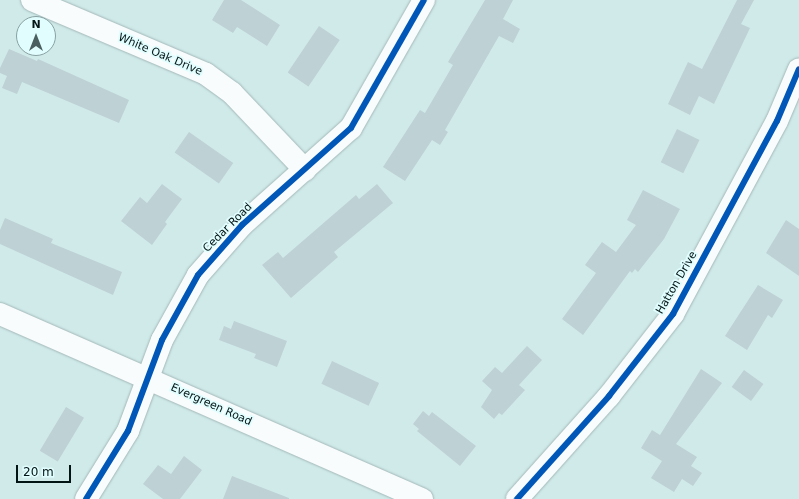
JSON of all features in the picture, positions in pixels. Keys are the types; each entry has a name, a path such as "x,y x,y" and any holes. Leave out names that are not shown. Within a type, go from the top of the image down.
{"street":[{"name":"White Oak Drive","path":"32,0 206,74 232,93 305,170"},
{"name":"Cedar Road","path":"86,499 128,431 162,340 198,275 242,225 305,170 357,120 424,0"},
{"name":"Hatton Drive","path":"517,499 609,396 673,314 777,121 799,69"},
{"name":"Evergreen Road","path":"0,314 148,377 422,499"}],"building":[{"path":"224,0 241,0 280,25 267,46 237,27 233,33 212,20"},
{"path":"485,0 513,0 503,19 520,29 513,43 499,36 445,130 448,132 440,145 432,140 405,181 383,167 420,110 425,113 453,65 448,62"},
{"path":"737,0 754,0 741,24 750,28 714,104 699,96 690,115 668,104 688,62 702,69"},
{"path":"319,26 340,40 308,86 288,72"},
{"path":"9,49 16,52 16,56 25,56 37,61 38,59 129,100 119,123 22,82 17,94 2,88 7,76 0,73 0,68"},
{"path":"677,129 699,140 683,173 661,162"},
{"path":"189,132 233,163 219,183 175,152"},
{"path":"162,184 182,199 165,222 167,224 152,245 121,221 140,197 147,203"},
{"path":"377,184 393,203 334,252 338,257 291,298 262,265 278,252 283,258 356,195 359,199"},
{"path":"643,190 680,209 664,239 638,272 635,269 632,273 630,271 583,335 562,319 596,273 585,265 602,242 616,252 636,225 627,220"},
{"path":"5,218 53,239 51,243 122,272 113,295 0,244 0,230"},
{"path":"786,220 799,229 799,276 766,253"},
{"path":"758,285 783,300 772,318 768,315 747,350 725,336"},
{"path":"234,321 287,341 277,367 254,358 256,354 219,340 224,326 231,329"},
{"path":"527,346 542,360 519,385 525,390 502,415 499,413 494,419 481,407 492,390 482,381 495,367 502,373"},
{"path":"332,361 379,383 369,406 321,384"},
{"path":"701,369 722,383 676,444 697,457 691,466 702,473 693,486 682,479 674,492 651,478 662,461 641,448 652,430 660,435"},
{"path":"744,370 763,384 751,401 732,387"},
{"path":"66,407 84,418 58,462 40,451"},
{"path":"423,411 429,416 432,412 476,446 460,466 417,431 419,429 413,424"},
{"path":"184,456 202,470 180,499 163,499 143,484 158,465 171,474"},
{"path":"232,476 289,498 289,499 223,499"}],"cycle path":[{"path":"86,499 128,431 162,340 198,275 242,225 351,128 424,0"},
{"path":"517,499 609,396 673,314 777,121 799,69"}]}
